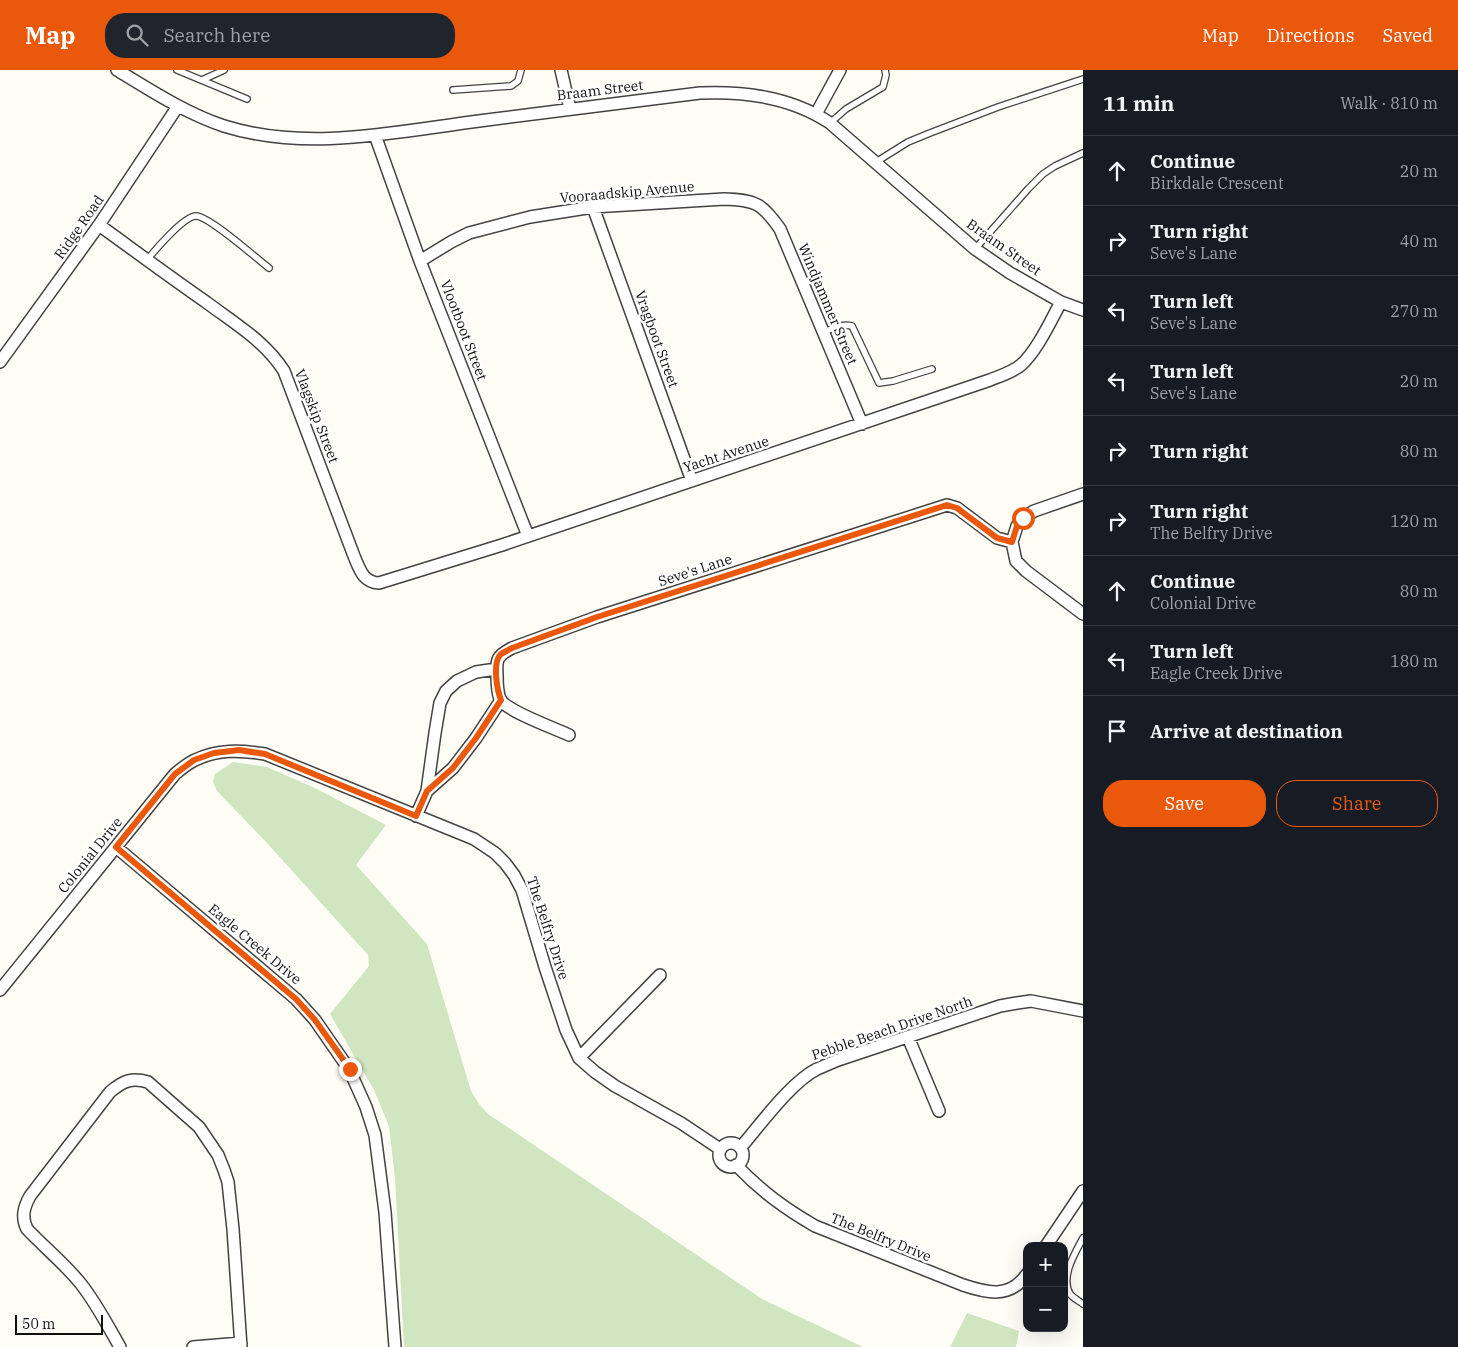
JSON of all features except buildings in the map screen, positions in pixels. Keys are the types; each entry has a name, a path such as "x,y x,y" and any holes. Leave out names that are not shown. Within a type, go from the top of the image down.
{"street":[{"name":"Braam Street","path":"117,70 178,106 223,126 266,136 310,140 375,135 700,93 723,92 770,97 816,114 830,122 976,249 1010,273 1061,302 1083,310"},
{"path":"561,70 570,109"},
{"path":"816,114 840,70"},
{"name":"Ridge Road","path":"0,362 99,225 178,106"},
{"name":"Vlootboot Street","path":"375,135 420,261 528,536"},
{"name":"Vooraadskip Avenue","path":"420,261 450,242 469,233 530,217 593,207 724,199 755,203"},
{"name":"Windjammer Street","path":"755,203 766,210 780,229 862,424"},
{"name":"Vragboot Street","path":"593,207 692,481"},
{"name":"Vlagskip Street","path":"99,225 243,330 267,349 276,359 284,370 354,556 362,574 367,580"},
{"name":"Yacht Avenue","path":"367,580 379,583 502,545 990,380 1021,365 1031,355 1061,302"},
{"path":"1083,494 1043,508 1023,518 1017,526 1012,542 1016,561 1083,614"},
{"name":"Seve's Lane","path":"496,669 496,662 501,654 512,648 597,617 947,505 957,508 997,538 1012,542"},
{"path":"416,816 427,791 440,703 446,692 457,681 476,672 496,669 501,700 512,709 569,735"},
{"path":"427,791 453,768 501,700"},
{"name":"The Belfry Drive","path":"214,753 239,750 265,754 474,840 495,853 514,875 522,890 544,967 566,1030 579,1058 615,1086 681,1122 720,1149"},
{"name":"Colonial Drive","path":"0,990 175,774 194,760 214,753"},
{"name":"Eagle Creek Drive","path":"116,847 296,999 315,1020 350,1069 366,1107 375,1136 385,1212 395,1347"},
{"path":"579,1058 660,975"},
{"name":"Pebble Beach Drive North","path":"740,1147 784,1096 801,1080 815,1070 838,1060 1000,1006 1031,1002 1083,1011"},
{"path":"908,1037 939,1111"},
{"path":"120,1347 82,1285 27,1229 23,1218 25,1206 30,1196 110,1092 121,1083 133,1080 148,1082 199,1127 218,1155 228,1182 241,1345 193,1347"},
{"path":"730,1142 738,1144 743,1157 736,1166 724,1165 719,1158 720,1149 730,1142"},
{"name":"The Belfry Drive","path":"736,1166 757,1186 792,1213 815,1226 963,1285 988,1293 999,1293 1014,1286 1023,1278"},
{"path":"1049,1242 1083,1191"}],"lane":[{"path":"177,70 247,99"},
{"path":"202,80 224,70"},
{"path":"453,90 511,86 518,81 521,70"},
{"path":"830,122 846,109 883,87 886,75 885,70"},
{"path":"876,162 908,142 930,133 998,107 1083,79"},
{"path":"976,249 1043,174 1055,166 1083,153"},
{"path":"147,260 186,219 195,216 210,222 269,268"},
{"path":"823,332 840,326 852,326 879,382 932,369"},
{"path":"1083,1238 1067,1273 1066,1283 1071,1295 1083,1304"}],"green space":[{"path":"233,762 267,767 315,788 386,825 356,865 427,944 471,1091 488,1114 762,1299 863,1347 404,1347 395,1178 389,1126 374,1090 330,1014 369,966 368,955 268,844 217,791 213,782 215,774"},
{"path":"967,1313 1019,1331 1016,1347 950,1347"}],"route":[{"path":"350,1069 315,1020 296,999 116,847 175,774 194,760 214,753 239,750 265,754 416,816 427,791 453,768 501,700 498,690 496,662 501,654 512,648 597,617 947,505 957,508 997,538 1012,542 1017,526 1023,518"}]}
